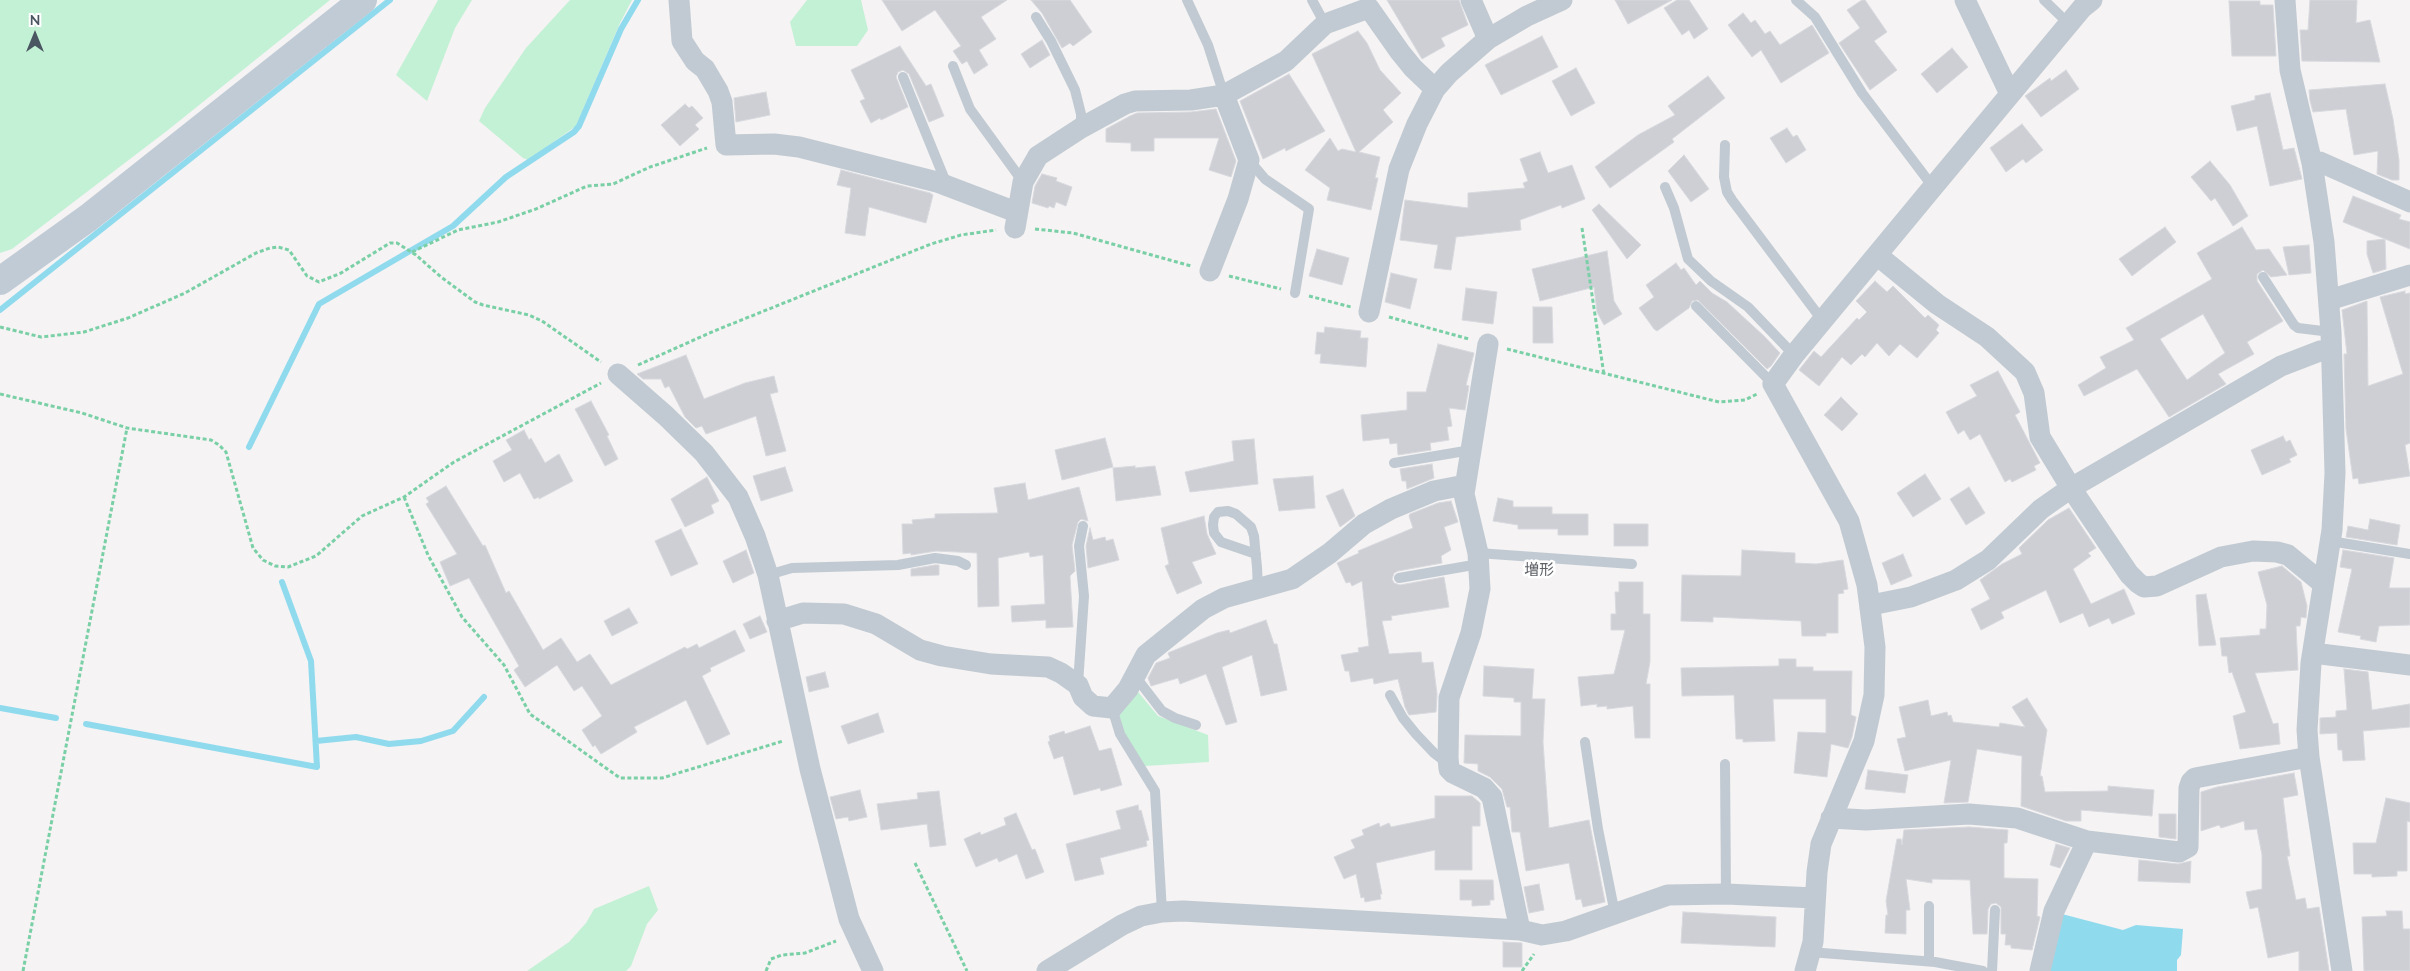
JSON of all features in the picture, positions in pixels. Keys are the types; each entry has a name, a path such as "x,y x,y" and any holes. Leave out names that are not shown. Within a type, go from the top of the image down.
{"street":[{"path":"0,281 88,218 364,0"},
{"path":"679,0 682,40 695,61 705,69 718,91 722,102 726,145 774,144 799,147 948,186 1015,220 1023,182 1038,156 1081,128 1125,104 1135,101 1191,100 1224,95 1286,61 1325,24 1368,4 1400,52 1413,68 1435,89"},
{"path":"1471,0 1488,39"},
{"path":"1369,312 1399,169 1417,124 1435,89 1449,73 1488,39 1527,16 1562,0"},
{"path":"1965,0 2010,94"},
{"path":"1808,962 1813,942 1815,898 1821,844 1864,741 1874,695 1876,668 1871,605 1857,544 1849,521 1773,384 1822,320 1933,186 2069,24 2092,0"},
{"path":"2285,0 2290,70 2312,162 2324,242 2329,300 2335,473 2330,541 2322,583 2308,699 2309,757 2342,971"},
{"path":"1210,271 1238,199 1249,160 1224,95"},
{"path":"2312,162 2320,162 2410,202"},
{"path":"1877,255 1937,304 1987,337 2024,372 2034,393 2040,437 2071,488 2129,574 2144,587 2157,586 2221,558 2253,551 2277,552 2288,555 2322,583"},
{"path":"2329,300 2410,275"},
{"path":"1871,605 1911,597 1956,580 1988,560 2041,509 2071,488 2281,366 2320,351 2331,341"},
{"path":"1488,344 1464,494 1479,559 1480,589 1478,607 1449,698 1448,764 1453,773 1484,788 1492,797 1520,930"},
{"path":"618,374 666,416 704,454 738,496 755,536 768,575 810,769 849,919 873,971"},
{"path":"777,621 803,613 844,614 876,624 920,650 942,656 991,664 1048,667 1062,673 1078,685 1083,697 1093,706 1112,708 1119,701 1146,655 1203,609 1224,598 1292,579 1305,572 1364,524 1391,509 1434,491 1465,485"},
{"path":"2313,653 2410,665"},
{"path":"1831,818 1866,820 1969,814 2016,818 2086,841 2168,852 2183,851 2188,848 2189,788 2195,778 2309,757"},
{"path":"2040,971 2054,911 2086,841"},
{"path":"1048,971 1122,925 1141,916 1162,912 1183,911 1520,930 1542,935 1566,931 1668,895 1726,894 1815,898"}],"lane":[{"path":"1186,0 1208,45 1224,95"},
{"path":"1312,0 1325,24"},
{"path":"1796,0 1815,17 1862,93 1933,186"},
{"path":"2044,0 2069,24"},
{"path":"1036,17 1051,41 1075,90 1081,114 1081,128"},
{"path":"953,66 970,109 1023,182"},
{"path":"903,77 948,186"},
{"path":"1725,145 1724,177 1727,192 1822,320"},
{"path":"1249,160 1265,179 1309,209 1295,293"},
{"path":"1664,186 1674,208 1688,259 1711,281 1737,298 1761,319 1794,355"},
{"path":"2263,277 2294,326 2331,341"},
{"path":"1696,306 1773,384"},
{"path":"1394,463 1471,450"},
{"path":"1256,554 1221,542 1214,533 1213,525 1214,517 1218,512 1228,511 1236,514 1251,527 1256,554 1258,589"},
{"path":"1078,685 1084,596 1079,546 1083,526"},
{"path":"2330,541 2410,554"},
{"path":"768,575 792,568 898,565 935,558 958,561 966,565"},
{"path":"1398,578 1479,559 1632,564"},
{"path":"1134,675 1162,711 1175,718 1196,725"},
{"path":"1390,695 1403,718 1416,734 1434,753 1448,764"},
{"path":"1112,708 1120,734 1155,791 1162,912"},
{"path":"1585,742 1598,829 1616,914"},
{"path":"1725,764 1726,894"},
{"path":"1929,906 1929,961"},
{"path":"1992,971 1995,910"},
{"path":"1808,962 1929,961 1983,971"}],"path":[{"path":"412,252 458,230 498,222 536,209 587,186 613,184 674,158 726,145"},
{"path":"0,394 82,413 127,428 211,440 226,452 253,548 264,560 275,566 288,567 316,556 362,516 404,497 454,462 618,374 714,331 930,244 1015,220 1073,233 1604,375 1719,402 1745,400 1773,384"},
{"path":"1582,228 1604,375"},
{"path":"0,327 41,337 84,332 128,318 205,284 256,253 270,248 278,247 289,250 307,276 319,282 331,279 390,243 397,243 412,252 441,277 475,302 483,306 530,315 542,321 618,374"},
{"path":"23,971 127,428"},
{"path":"404,497 428,556 462,617 504,665 530,714 620,778 662,778 803,735"},
{"path":"915,863 967,971"},
{"path":"766,971 771,959 782,954 805,954 855,934"}],"green space":[{"path":"0,0 330,0 168,130 12,249 0,253"},
{"path":"438,0 472,0 455,28 427,101 396,75"},
{"path":"570,0 632,0 620,23 576,126 528,160 523,158 479,121 485,108 526,48"},
{"path":"807,0 861,0 868,30 857,46 796,46 790,22"},
{"path":"1134,687 1158,716 1208,735 1209,762 1145,766 1121,728 1118,709"},
{"path":"649,886 658,910 647,924 631,966 626,971 527,971 569,942 586,923 594,909"}],"water":[{"path":"2062,914 2123,930 2136,925 2183,929 2181,955 2177,960 2177,971 2049,971"}],"building":[{"path":"882,0 1007,0 981,17 996,39 979,50 988,65 974,74 967,61 962,64 953,51 961,46 935,10 902,31"},
{"path":"1031,0 1070,0 1092,32 1073,46 1070,43 1062,48 1042,13"},
{"path":"1387,0 1459,0 1468,25 1441,38 1445,46 1422,59"},
{"path":"1615,0 1672,0 1628,24"},
{"path":"1677,0 1689,0 1708,29 1694,39 1689,30 1682,35 1664,8"},
{"path":"1865,0 1887,32 1874,41 1897,70 1870,90 1839,43 1860,28 1847,10"},
{"path":"2310,0 2357,0 2356,23 2370,20 2380,62 2302,61 2300,30 2308,30"},
{"path":"2229,1 2260,1 2260,5 2273,5 2276,56 2232,56"},
{"path":"1743,13 1751,23 1755,20 1765,34 1770,31 1780,45 1812,25 1829,53 1781,83 1761,50 1752,57 1728,25"},
{"path":"1358,31 1367,43 1380,70 1401,93 1383,110 1393,122 1359,152 1380,157 1375,178 1378,178 1371,210 1327,200 1330,188 1305,170 1330,138 1338,151 1342,149 1356,152 1312,54"},
{"path":"1542,36 1558,67 1501,95 1485,65"},
{"path":"1042,40 1050,55 1030,68 1021,54"},
{"path":"900,46 926,86 931,84 944,116 929,122 909,74 903,70 898,72 896,77 908,107 871,123 860,101 865,99 851,70"},
{"path":"1952,48 1968,67 1937,93 1921,74"},
{"path":"1576,68 1595,103 1571,116 1552,81"},
{"path":"2066,70 2079,89 2041,117 2025,96 2050,78 2051,81"},
{"path":"1289,74 1325,131 1286,151 1285,148 1263,159 1240,101"},
{"path":"1708,76 1725,98 1672,139 1674,142 1610,188 1595,167 1638,135 1675,115 1668,106"},
{"path":"2385,84 2393,119 2399,160 2399,180 2392,180 2377,174 2378,151 2354,155 2346,109 2313,112 2310,101 2309,90"},
{"path":"766,92 770,115 736,122 734,98"},
{"path":"2270,93 2283,150 2294,148 2302,179 2270,186 2257,126 2237,131 2231,106 2255,100 2255,96"},
{"path":"685,104 689,108 692,106 703,118 695,125 699,129 680,146 661,125"},
{"path":"1216,109 1236,161 1231,177 1209,170 1219,138 1154,138 1154,151 1131,151 1131,143 1106,142 1106,129 1137,113 1191,112"},
{"path":"2022,124 2043,150 2026,163 2023,159 2006,172 1990,148"},
{"path":"1787,128 1793,137 1797,135 1806,150 1786,163 1770,138"},
{"path":"1540,152 1548,173 1572,165 1585,199 1562,208 1561,205 1520,220 1521,230 1456,237 1451,270 1434,268 1438,245 1400,240 1405,200 1468,208 1468,193 1525,188 1523,183 1528,181 1520,159"},
{"path":"1684,155 1709,189 1691,202 1668,171"},
{"path":"2210,161 2230,185 2248,216 2233,226 2215,198 2211,201 2191,177"},
{"path":"841,170 930,193 933,195 926,223 869,207 865,236 845,233 851,188 837,185"},
{"path":"1042,174 1057,178 1056,181 1072,187 1066,206 1056,202 1054,208 1049,206 1048,208 1032,203 1035,186"},
{"path":"2353,196 2401,215 2399,219 2410,222 2410,249 2343,222"},
{"path":"1599,204 1641,245 1627,259 1592,210"},
{"path":"2165,227 2176,242 2132,276 2119,259"},
{"path":"2242,227 2256,250 2269,249 2287,275 2271,277 2263,270 2257,274 2257,281 2283,321 2247,342 2254,354 2218,374 2226,384 2169,417 2137,369 2084,396 2078,385 2106,368 2100,357 2134,340 2126,328 2212,279 2197,253","holes":["2203,314 2225,353 2187,380 2160,339"]},
{"path":"2385,239 2386,269 2373,273 2367,254 2367,241"},
{"path":"2309,245 2311,273 2289,275 2283,247"},
{"path":"1317,249 1349,258 1342,285 1309,276"},
{"path":"1607,251 1614,301 1622,314 1604,325 1597,312 1594,287 1540,301 1532,269"},
{"path":"1676,263 1681,270 1684,268 1696,285 1700,281 1712,293 1727,302 1780,353 1771,366 1767,369 1698,300 1692,301 1689,308 1657,331 1654,329 1639,308 1654,297 1646,285"},
{"path":"1391,273 1417,279 1410,309 1385,302"},
{"path":"1875,281 1887,292 1893,286 1925,318 1928,315 1939,325 1936,330 1939,333 1917,358 1900,344 1889,356 1877,343 1865,357 1862,354 1851,365 1842,357 1819,386 1799,370 1814,351 1821,357 1857,318 1859,320 1867,312 1856,301"},
{"path":"1466,288 1497,292 1493,324 1462,320"},
{"path":"2405,291 2405,294 2410,293 2410,443 2405,445 2410,476 2359,484 2358,478 2353,479 2346,429 2344,354 2347,354 2342,310 2367,301 2368,386 2403,374 2380,297"},
{"path":"1533,307 1552,307 1553,343 1533,343"},
{"path":"1325,327 1361,331 1360,338 1368,338 1366,367 1320,363 1321,354 1315,354 1317,332 1324,333"},
{"path":"1438,344 1474,353 1466,385 1469,386 1465,410 1449,408 1452,426 1447,427 1449,440 1430,443 1431,450 1398,455 1397,443 1390,444 1389,438 1363,441 1361,415 1407,410 1407,392 1426,392"},
{"path":"686,355 704,399 745,383 774,376 778,392 770,394 786,451 766,456 756,416 706,434 702,426 696,428 685,417 669,386 665,388 661,379 643,379 637,374"},
{"path":"1998,371 2020,412 2015,415 2040,463 2034,466 2036,470 2012,482 2010,479 2005,482 1980,434 1970,440 1964,430 1958,434 1946,412 1977,396 1970,385"},
{"path":"1841,397 1858,414 1842,431 1824,415"},
{"path":"591,401 609,435 607,436 618,459 605,466 575,409"},
{"path":"524,430 529,440 531,438 545,463 559,454 573,481 539,499 539,497 534,499 520,473 504,482 493,461 512,450 506,440"},
{"path":"2283,436 2286,442 2290,440 2297,455 2289,459 2291,462 2262,475 2251,450"},
{"path":"1105,438 1113,467 1062,480 1055,450"},
{"path":"1254,439 1258,484 1190,492 1185,472 1234,461 1232,441"},
{"path":"1432,464 1434,478 1407,489 1406,481 1402,481 1400,469"},
{"path":"1135,466 1135,468 1155,466 1161,495 1116,501 1113,468"},
{"path":"785,467 793,491 761,501 753,476"},
{"path":"1925,474 1941,499 1913,517 1897,493"},
{"path":"1313,476 1315,508 1279,511 1273,479"},
{"path":"707,477 719,501 711,505 714,513 685,527 671,499"},
{"path":"1025,483 1028,500 1079,487 1088,521 1081,519 1078,522 1072,545 1075,571 1070,576 1073,627 1046,628 1046,620 1012,622 1011,606 1045,604 1043,555 1030,557 1029,552 998,558 999,606 978,607 977,553 936,551 911,555 911,553 903,554 902,524 913,524 912,520 935,518 935,514 998,513 994,488"},
{"path":"446,486 483,546 485,545 506,593 509,591 543,650 561,638 577,662 590,654 611,685 685,647 687,649 697,644 699,648 735,630 745,651 710,668 711,671 702,676 730,734 707,745 686,700 634,727 637,732 601,754 595,745 593,747 582,730 602,716 582,686 574,691 557,665 525,687 514,670 519,666 469,578 450,586 440,562 457,554 426,504 429,502 426,498"},
{"path":"1969,487 1985,513 1966,525 1950,499"},
{"path":"1343,489 1355,516 1340,527 1326,496"},
{"path":"1498,498 1513,501 1513,507 1552,507 1552,514 1588,514 1588,535 1558,535 1558,529 1518,529 1518,525 1493,521"},
{"path":"1451,501 1458,522 1444,527 1451,550 1441,556 1442,563 1398,571 1394,573 1392,579 1394,583 1400,585 1444,577 1449,607 1391,616 1392,620 1382,621 1389,654 1421,652 1422,663 1433,662 1437,694 1436,712 1409,715 1398,679 1374,684 1373,678 1351,682 1349,671 1345,671 1341,655 1359,652 1358,648 1369,646 1362,581 1352,586 1350,582 1346,583 1337,563 1359,553 1358,551 1413,528 1410,514 1438,503"},
{"path":"2069,508 2096,548 2088,553 2091,556 2073,569 2091,604 2124,589 2135,614 2112,624 2109,618 2089,627 2083,613 2060,623 2046,590 2001,612 2004,618 1981,630 1971,609 1990,599 1980,580 2002,564 2022,554 2019,548 2048,520"},
{"path":"1204,516 1207,534 1216,554 1192,562 1202,583 1177,594 1165,566 1169,564 1161,528"},
{"path":"2370,519 2400,525 2397,545 2346,537 2348,526 2368,530"},
{"path":"1614,524 1648,524 1648,546 1614,546"},
{"path":"1090,528 1093,540 1105,537 1106,541 1113,539 1119,560 1088,568 1086,546"},
{"path":"681,529 698,564 671,576 655,541"},
{"path":"746,550 754,573 733,583 723,561"},
{"path":"1742,550 1795,553 1795,563 1816,564 1843,560 1848,589 1843,590 1844,593 1838,594 1838,633 1826,633 1826,636 1802,636 1801,621 1713,617 1713,622 1681,621 1682,575 1741,576"},
{"path":"2343,550 2394,558 2389,588 2410,588 2410,625 2379,626 2376,642 2360,639 2361,636 2338,632 2352,569 2340,567"},
{"path":"1903,554 1912,576 1891,585 1882,563"},
{"path":"939,565 939,575 911,576 911,569"},
{"path":"2282,566 2301,582 2307,606 2306,618 2301,617 2300,626 2296,626 2298,670 2255,673 2273,724 2278,723 2280,744 2240,749 2233,716 2246,712 2232,672 2229,673 2227,656 2222,656 2220,638 2260,635 2260,629 2266,629 2267,605 2258,572"},
{"path":"1619,582 1643,582 1643,614 1650,614 1650,662 1646,684 1650,684 1650,738 1635,738 1633,706 1607,709 1607,706 1597,707 1597,704 1581,706 1578,677 1614,674 1625,630 1611,630 1611,614 1616,614 1615,592 1619,592"},
{"path":"2206,594 2216,645 2199,646 2196,595"},
{"path":"629,608 638,623 612,636 604,621"},
{"path":"760,616 767,632 750,639 743,624"},
{"path":"1266,620 1274,644 1277,644 1287,690 1261,696 1252,655 1222,667 1237,722 1226,725 1206,674 1180,684 1178,678 1151,686 1148,678 1156,663 1170,658 1168,653 1217,633 1229,630 1230,633"},
{"path":"1779,659 1796,659 1796,667 1813,667 1813,671 1852,671 1851,715 1856,717 1852,737 1848,748 1831,744 1827,777 1794,773 1798,732 1826,733 1826,699 1773,699 1775,741 1743,742 1743,739 1736,739 1734,695 1682,696 1681,668 1779,666"},
{"path":"1484,666 1534,669 1532,699 1545,699 1543,742 1549,828 1589,820 1605,902 1583,907 1581,899 1576,900 1569,863 1526,871 1520,832 1512,832 1510,807 1507,807 1502,789 1490,777 1478,771 1478,764 1464,763 1465,735 1521,736 1521,702 1514,702 1514,698 1483,696"},
{"path":"2344,669 2368,672 2372,710 2410,704 2410,727 2363,731 2365,760 2343,761 2342,750 2338,750 2337,733 2320,734 2320,718 2336,717 2336,711 2347,710"},
{"path":"825,672 829,687 809,692 806,677"},
{"path":"2027,698 2047,730 2040,776 2042,776 2045,792 2108,791 2108,786 2154,790 2152,816 2081,810 2081,821 2066,821 2021,806 2022,756 1977,749 1968,802 1944,803 1951,760 1905,771 1897,739 1906,737 1899,707 1928,700 1931,716 1947,712 1948,716 1951,715 1953,722 1999,727 2000,723 2025,727 2012,707"},
{"path":"878,713 884,732 848,744 841,726"},
{"path":"1090,726 1099,751 1111,748 1122,785 1101,791 1100,788 1074,795 1063,756 1054,759 1048,742 1050,741 1049,736 1064,731 1065,734"},
{"path":"1868,770 1908,775 1905,793 1865,789"},
{"path":"2294,773 2298,795 2283,798 2290,856 2287,856 2296,900 2305,898 2307,909 2319,907 2329,971 2299,971 2299,951 2268,958 2258,907 2250,909 2246,892 2262,889 2262,855 2257,829 2245,830 2244,821 2221,828 2219,825 2201,831 2201,792 2217,787"},
{"path":"860,790 867,817 849,821 848,817 836,819 830,797"},
{"path":"939,791 946,845 930,847 927,824 881,830 877,804 918,799 917,793"},
{"path":"1435,796 1472,796 1480,803 1480,826 1472,826 1472,870 1435,870 1435,850 1376,863 1382,894 1380,894 1381,899 1365,902 1364,897 1361,898 1356,874 1344,879 1334,857 1355,848 1351,840 1364,835 1362,830 1379,823 1380,827 1389,823 1391,827 1435,818"},
{"path":"2386,798 2410,803 2410,822 2407,821 2407,871 2397,871 2397,876 2372,877 2372,874 2354,874 2353,843 2376,843"},
{"path":"1138,805 1149,840 1146,841 1147,846 1100,858 1104,874 1075,881 1066,844 1121,829 1116,811"},
{"path":"1016,813 1032,850 1035,849 1044,872 1026,879 1017,854 999,862 997,858 976,867 964,839 980,832 981,835 1006,825 1004,818"},
{"path":"2159,814 2176,814 2176,839 2159,837"},
{"path":"1969,827 2008,830 2007,843 2004,843 2004,878 2038,879 2037,916 2040,917 2032,950 2011,948 2011,945 2005,945 2006,934 2001,934 2001,907 1996,903 1991,904 1988,909 1987,934 1973,934 1970,880 1932,879 1932,883 1906,879 1910,910 1906,910 1906,934 1885,933 1886,915 1888,915 1886,901 1896,844 1897,839 1901,839 1902,845 1904,830"},
{"path":"2056,844 2070,848 2060,868 2050,865"},
{"path":"2139,860 2178,864 2191,861 2190,883 2138,881"},
{"path":"1460,880 1493,880 1494,900 1490,900 1490,905 1472,906 1472,900 1460,900"},
{"path":"1539,884 1544,910 1529,913 1524,887"},
{"path":"2386,911 2402,911 2403,929 2410,929 2410,971 2364,971 2362,917 2387,916"},
{"path":"1683,912 1776,917 1775,947 1681,943"},
{"path":"1503,942 1522,943 1522,967 1503,967"}],"waterway":[{"path":"0,310 390,0"},
{"path":"249,447 319,304 453,226 506,177 574,132 579,126 621,29 638,0"},
{"path":"86,724 317,767 311,661 282,582"},
{"path":"316,741 356,737 389,744 421,741 453,731 484,697"},
{"path":"0,708 56,718"}],"district":[{"name":"増形","path":"1539,570"}]}
